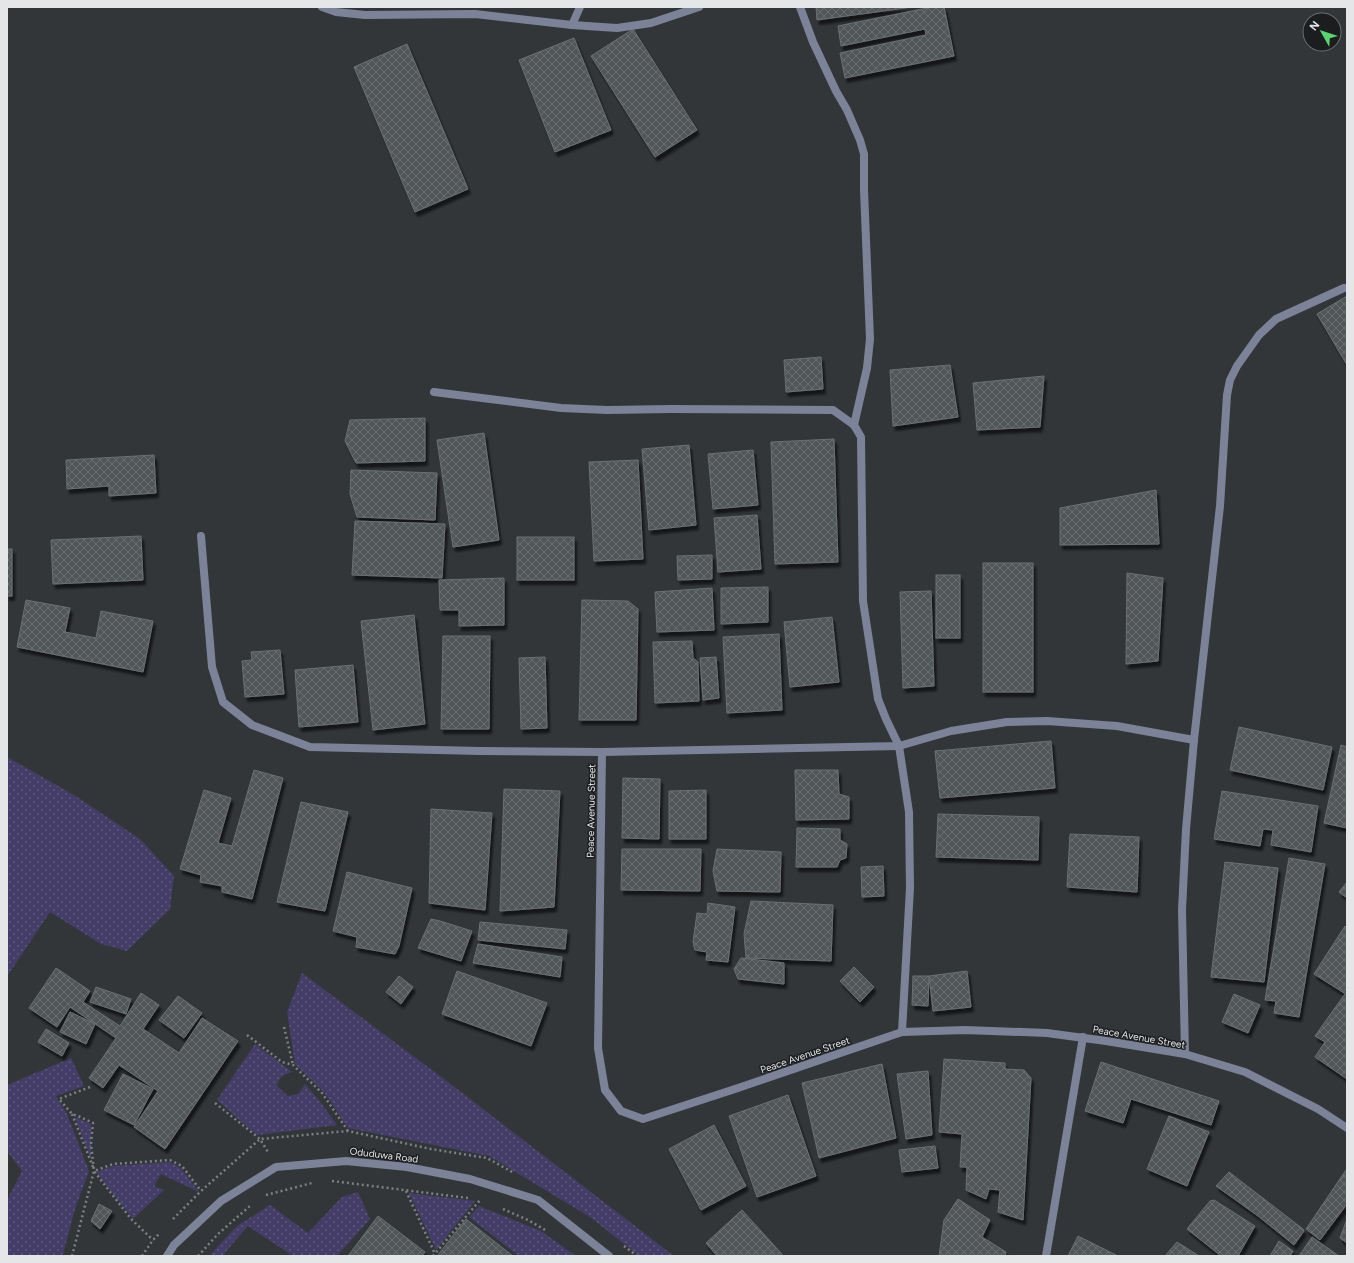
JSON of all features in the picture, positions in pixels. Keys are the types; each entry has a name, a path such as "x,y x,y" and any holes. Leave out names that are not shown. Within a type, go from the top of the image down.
{"street":[{"path":"322,7 336,12 365,15 475,14 617,28 651,23 699,7"},
{"path":"572,24 580,7"},
{"path":"800,7 813,42 836,91 847,110 860,140 864,154 864,198 870,338 867,368 854,425"},
{"path":"1185,1054 1182,910 1186,829 1194,740 1220,506 1227,395 1230,380 1236,366 1259,335 1276,319 1344,288"},
{"path":"434,392 561,408 607,410 833,410 854,425 861,437 863,601 878,699 899,746 909,812 910,888 902,1032"},
{"path":"201,536 212,667 223,702 252,725 310,747 602,752 899,746 951,732 1007,722 1031,721 1117,726 1194,740"},
{"name":"Peace Avenue Street","path":"602,752 598,1048 605,1090 621,1111 643,1119 735,1090 902,1032 966,1030 1046,1033 1185,1054 1245,1072 1318,1109 1347,1128"},
{"path":"1046,1256 1084,1038"},
{"name":"Oduduwa Road","path":"167,1256 174,1245 221,1201 276,1167 346,1161 406,1167 470,1179 538,1200 609,1256"}],"path":[{"path":"284,1027 293,1065"},
{"path":"94,1171 114,1164 170,1160 182,1166 201,1191 260,1139 348,1130 322,1093 293,1065 282,1062 247,1035"},
{"path":"90,1087 59,1099 72,1114 94,1171 131,1219 153,1240"},
{"path":"215,1102 260,1139 276,1167"},
{"path":"72,1114 94,1123 91,1144 94,1171 72,1256"},
{"path":"331,1181 480,1200 434,1255 406,1191"},
{"path":"260,1197 316,1182"},
{"path":"198,1256 218,1234 255,1201"}],"shaded area":[{"path":"7,757 74,795 140,839 174,876 170,909 127,951 101,944 50,912 8,975 7,983"},
{"path":"302,973 448,1082 674,1256 639,1256 590,1217 489,1156 348,1128 324,1092 295,1064 287,1012"},
{"path":"255,1044 292,1072 282,1077 277,1086 288,1096 298,1094 305,1084 337,1125 257,1135 217,1100"},
{"path":"71,1058 84,1086 56,1096 67,1114 89,1171 75,1209 63,1254 61,1256 7,1256 7,1200 22,1171 7,1151 7,1085"},
{"path":"75,1117 91,1124 91,1159"},
{"path":"169,1162 181,1168 199,1192 161,1174 154,1186 164,1190 133,1219 96,1172 113,1166"},
{"path":"358,1192 370,1219 337,1256 293,1256 248,1226 222,1256 209,1256 237,1226 270,1205 308,1233 342,1197"},
{"path":"409,1193 475,1201 436,1250"},
{"path":"479,1206 541,1231 576,1256 519,1256 469,1217"}],"building":[{"path":"816,7 913,7 817,20"},
{"path":"932,7 944,7 954,56 845,78 840,53 926,35 925,29 841,46 838,26"},
{"path":"633,29 697,130 655,157 591,56"},
{"path":"574,38 611,130 555,152 519,60"},
{"path":"407,44 468,189 415,212 354,67"},
{"path":"1347,296 1347,365 1317,314"},
{"path":"821,357 823,389 786,392 784,360"},
{"path":"950,365 958,417 893,426 890,370"},
{"path":"1044,376 1040,427 977,430 973,383"},
{"path":"425,418 425,461 356,463 345,441 350,420"},
{"path":"484,433 499,540 453,547 437,440"},
{"path":"834,439 838,562 775,564 771,442"},
{"path":"689,445 696,525 649,530 642,449"},
{"path":"753,450 758,505 713,509 708,454"},
{"path":"154,455 156,493 109,496 109,486 67,489 66,460"},
{"path":"638,460 643,559 594,561 589,462"},
{"path":"351,470 437,473 435,520 357,517 350,494"},
{"path":"1156,490 1159,544 1060,545 1060,508"},
{"path":"757,515 761,569 718,572 714,518"},
{"path":"355,521 445,524 442,578 352,575"},
{"path":"141,536 143,580 53,584 51,540"},
{"path":"517,537 574,537 574,580 517,580"},
{"path":"7,549 12,549 12,596 7,596"},
{"path":"712,555 712,579 678,580 677,556"},
{"path":"983,563 1033,563 1033,692 983,692"},
{"path":"1127,573 1163,578 1158,661 1126,664"},
{"path":"936,575 960,575 960,638 936,638"},
{"path":"504,578 504,625 459,626 459,610 440,610 439,580"},
{"path":"768,587 768,622 721,624 721,588"},
{"path":"712,588 714,630 657,632 655,592"},
{"path":"931,591 934,686 903,688 900,592"},
{"path":"26,600 70,608 65,632 96,638 101,611 153,621 143,672 17,647"},
{"path":"582,600 628,601 638,609 636,720 579,720"},
{"path":"414,615 425,724 373,730 361,621"},
{"path":"832,617 839,682 790,687 784,622"},
{"path":"779,634 782,710 727,713 723,637"},
{"path":"443,636 490,636 489,729 441,729"},
{"path":"692,641 693,658 698,662 699,701 655,703 653,642"},
{"path":"280,650 284,694 245,697 242,661 252,660 251,652"},
{"path":"545,657 547,728 521,729 519,658"},
{"path":"716,657 719,698 703,700 700,658"},
{"path":"353,665 358,722 299,727 295,670"},
{"path":"1239,727 1332,747 1323,790 1230,770"},
{"path":"1051,741 1055,788 940,798 935,751"},
{"path":"1341,745 1347,747 1347,828 1324,823"},
{"path":"254,770 283,778 252,899 222,892 222,886 200,882 201,875 180,869 204,790 231,798 218,843 232,846"},
{"path":"795,770 838,770 839,794 849,797 849,819 796,820"},
{"path":"623,778 660,779 659,839 622,838"},
{"path":"504,789 560,791 554,907 500,911"},
{"path":"706,790 706,839 669,839 669,791"},
{"path":"1222,791 1318,806 1311,852 1271,845 1273,830 1263,829 1260,846 1214,839"},
{"path":"301,802 348,812 325,911 277,902"},
{"path":"431,809 492,813 485,910 429,903"},
{"path":"938,814 1039,817 1038,860 936,857"},
{"path":"797,828 840,829 840,840 847,844 846,858 840,860 837,867 796,867"},
{"path":"1070,834 1139,837 1137,892 1067,887"},
{"path":"622,849 701,849 700,891 621,890"},
{"path":"717,849 781,852 780,892 717,891 713,871"},
{"path":"1289,858 1325,864 1299,1017 1274,1013 1276,1001 1265,1000"},
{"path":"1225,862 1278,868 1264,982 1211,977"},
{"path":"883,866 884,896 862,897 861,867"},
{"path":"347,872 412,888 399,946 395,954 356,947 357,937 333,931"},
{"path":"1347,882 1347,898 1339,892"},
{"path":"751,901 833,905 831,961 746,958 744,934"},
{"path":"708,903 735,907 728,962 706,960 707,952 695,950 693,942 697,913 707,914"},
{"path":"431,919 472,931 461,961 418,948"},
{"path":"480,922 567,930 565,949 478,940"},
{"path":"1345,926 1347,928 1347,987 1344,993 1314,974"},
{"path":"478,944 562,957 560,977 473,963"},
{"path":"741,958 784,963 784,984 738,979 734,969"},
{"path":"854,967 874,987 860,1002 840,981"},
{"path":"56,968 90,991 83,1002 120,1026 141,993 159,1005 143,1029 179,1053 202,1018 238,1041 165,1149 134,1127 158,1091 119,1065 103,1088 89,1078 116,1038 70,1007 57,1027 29,1008"},
{"path":"457,971 547,1003 531,1046 442,1014"},
{"path":"967,971 971,1007 933,1011 929,976"},
{"path":"399,976 413,987 401,1004 386,992"},
{"path":"913,976 929,976 928,1006 912,1005"},
{"path":"96,987 131,999 126,1014 90,1002"},
{"path":"1347,991 1347,1079 1315,1057 1325,1042 1315,1036"},
{"path":"1234,994 1260,1005 1248,1033 1222,1022"},
{"path":"178,996 202,1013 184,1038 159,1020"},
{"path":"70,1012 95,1024 86,1044 60,1032"},
{"path":"46,1029 69,1043 62,1056 38,1042"},
{"path":"944,1059 1005,1063 1005,1069 1024,1070 1031,1078 1023,1220 998,1212 1000,1190 989,1189 986,1199 966,1190 967,1167 960,1167 962,1134 939,1132"},
{"path":"1101,1062 1219,1101 1211,1125 1131,1099 1123,1123 1085,1111"},
{"path":"882,1064 896,1138 819,1158 802,1083"},
{"path":"928,1071 932,1135 906,1139 897,1074"},
{"path":"123,1074 153,1089 134,1125 104,1110"},
{"path":"788,1095 816,1176 757,1197 729,1116"},
{"path":"1169,1116 1209,1132 1187,1186 1147,1169"},
{"path":"714,1125 746,1186 701,1210 669,1149"},
{"path":"935,1146 938,1168 902,1172 899,1150"},
{"path":"1346,1170 1347,1204 1320,1240 1306,1229"},
{"path":"1229,1172 1303,1229 1304,1231 1294,1245 1258,1216 1216,1186"},
{"path":"958,1199 990,1220 982,1237 1006,1252 1005,1256 939,1256 944,1220"},
{"path":"1214,1200 1255,1226 1238,1256 1221,1256 1187,1229 1210,1201"},
{"path":"99,1204 112,1211 100,1229 91,1221"},
{"path":"742,1210 783,1256 717,1256 706,1243"},
{"path":"378,1216 425,1252 422,1256 348,1256"},
{"path":"466,1219 513,1256 439,1256 438,1255"},
{"path":"1347,1219 1347,1243 1340,1238"},
{"path":"1078,1236 1118,1256 1068,1256"},
{"path":"1312,1237 1339,1256 1299,1256"},
{"path":"1279,1241 1293,1251 1290,1256 1270,1256"},
{"path":"1177,1242 1199,1256 1165,1256"}]}
